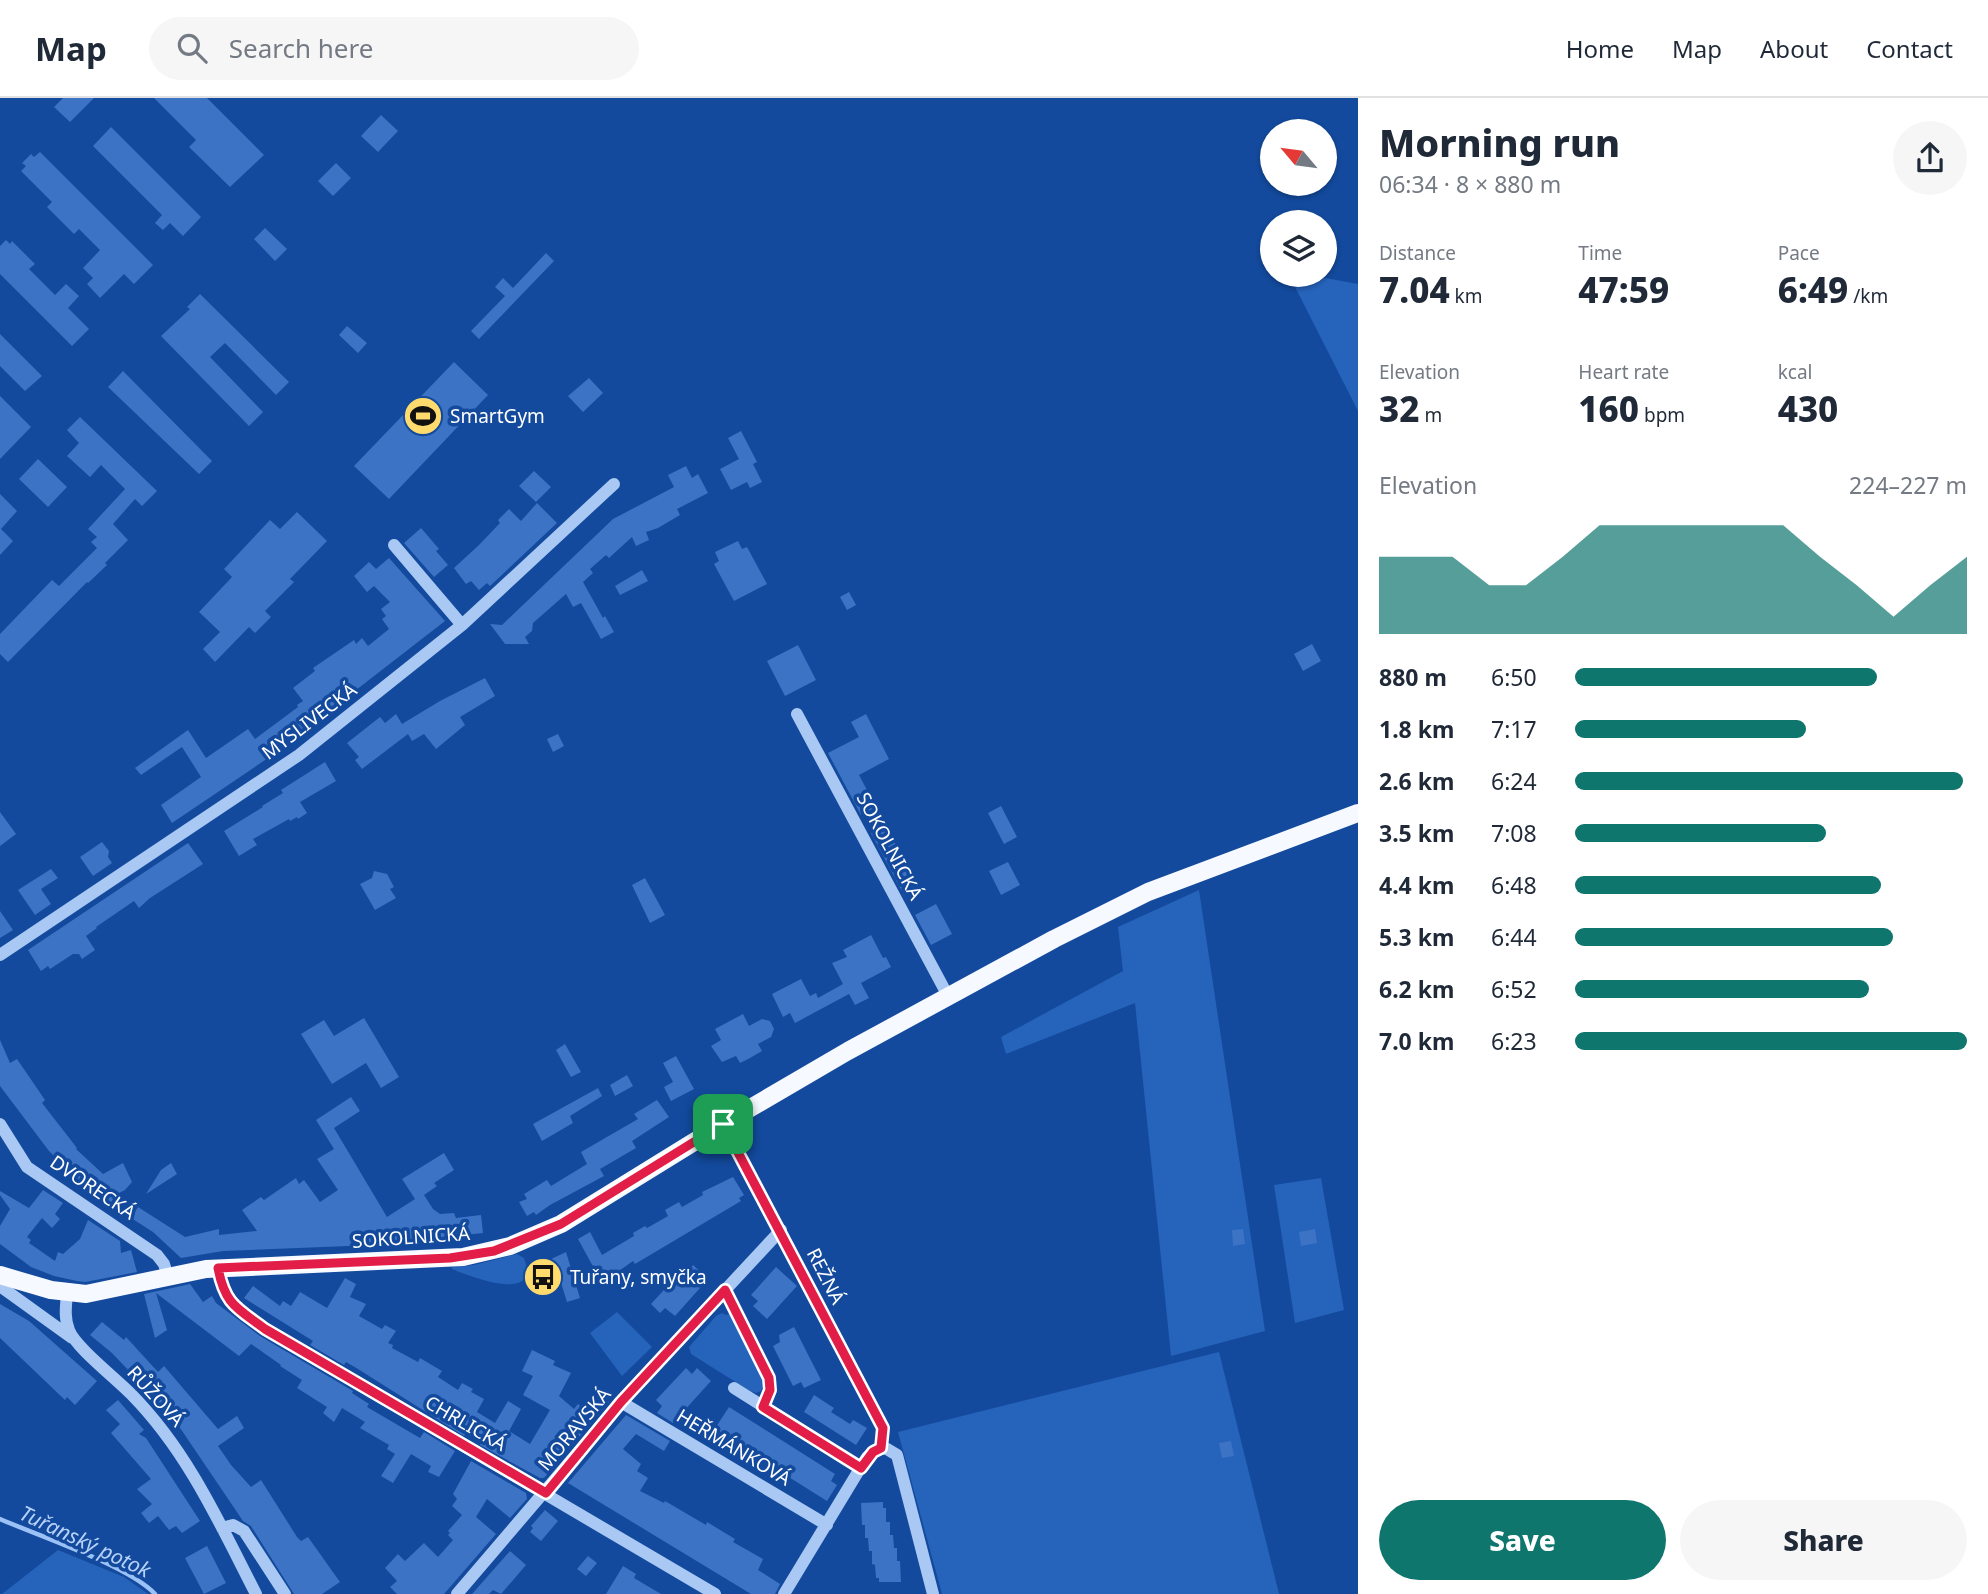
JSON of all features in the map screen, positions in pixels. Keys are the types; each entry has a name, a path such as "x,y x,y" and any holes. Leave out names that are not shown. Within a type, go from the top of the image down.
{"main road":[{"name":"SOKOLNICKÁ","path":"0,1275 35,1287 67,1293 104,1292 218,1268 450,1258 494,1251 561,1224 723,1124 1054,939 1148,892 1358,813"}],"street":[{"name":"MYSLIVECKÁ","path":"0,955 299,755 461,625 614,484"},
{"path":"394,545 461,625"},
{"name":"SOKOLNICKÁ","path":"797,714 948,996"},
{"name":"DVORECKÁ","path":"0,1124 27,1167 158,1255 163,1260 169,1277"},
{"name":"REŽNÁ","path":"723,1124 883,1428 881,1448"},
{"name":"MORAVSKÁ","path":"457,1594 621,1402 781,1230"},
{"name":"CHRLICKÁ","path":"218,1268 222,1288 229,1301 265,1329 715,1594"},
{"name":"RŮŽOVÁ","path":"0,1286 75,1340 154,1419 193,1474 256,1594"},
{"path":"725,1290 769,1378 770,1390 763,1407"},
{"path":"67,1293 66,1320 75,1340"},
{"path":"734,1388 861,1468"},
{"name":"HEŘMÁNKOVÁ","path":"621,1402 827,1525"},
{"path":"784,1594 861,1468 873,1452 881,1448 897,1455 933,1594"},
{"path":"222,1528 233,1525 244,1531 285,1594"}],"shaded area":[{"path":"1337,280 1358,284 1358,411 1295,287 1337,287"},
{"path":"1199,890 1265,1331 1171,1356 1135,1003 1006,1054 1001,1037 1123,971 1118,927"},
{"path":"1321,1178 1344,1310 1295,1323 1274,1185"},
{"path":"517,1254 524,1258 527,1272 523,1281 514,1284 487,1281 452,1269 452,1267 474,1265"},
{"path":"617,1312 652,1347 622,1376 590,1333"},
{"path":"722,1313 730,1314 762,1376 765,1384 761,1391 750,1391 691,1354 689,1347 716,1316"},
{"path":"1219,1352 1279,1594 942,1594 898,1432"},
{"path":"58,1550 124,1577 148,1594 2,1594"}],"building":[{"path":"63,98 94,98 70,122 54,107"},
{"path":"154,98 207,98 264,155 230,187 189,147 196,140"},
{"path":"381,115 398,131 378,152 361,136"},
{"path":"111,127 201,217 183,236 170,223 163,230 155,223 162,215 93,146"},
{"path":"40,152 153,265 134,284 124,274 100,298 87,284 93,278 83,268 100,250 79,229 74,234 47,207 52,202 21,171 26,166 22,163 31,154 34,157"},
{"path":"336,163 351,178 333,196 318,181"},
{"path":"265,228 287,249 275,261 254,239"},
{"path":"6,240 10,244 12,241 35,264 29,269 55,295 66,284 79,296 68,308 89,329 72,346 0,274 0,246"},
{"path":"546,253 554,261 479,339 471,331 505,296 495,287 503,278 513,288"},
{"path":"200,294 289,382 276,395 225,343 210,357 263,412 249,426 161,336 190,309 187,307"},
{"path":"347,326 367,343 358,353 339,335"},
{"path":"0,334 42,376 25,391 0,366"},
{"path":"454,362 488,395 389,499 354,466"},
{"path":"123,371 212,461 199,474 108,387"},
{"path":"589,378 603,393 583,412 568,396"},
{"path":"0,396 31,427 0,459"},
{"path":"80,417 157,491 142,506 135,499 113,524 128,540 105,563 107,565 8,662 0,654 0,634 52,580 59,586 97,548 91,542 97,537 88,529 125,489 101,465 90,477 67,456 79,443 67,430"},
{"path":"741,431 757,462 753,464 762,482 750,488 747,482 731,490 720,469 739,459 728,438"},
{"path":"38,459 67,487 48,507 19,479"},
{"path":"686,466 692,478 698,474 708,493 677,509 680,515 646,532 649,540 636,546 632,537 609,558 606,555 590,569 593,573 583,582 614,632 601,639 581,603 573,607 566,594 533,623 532,631 525,637 529,644 505,644 490,624 502,625 613,519 674,487 668,475"},
{"path":"534,471 551,487 536,502 519,486"},
{"path":"0,494 17,511 1,529 13,541 0,555"},
{"path":"537,503 557,523 490,586 487,583 479,590 471,581 466,584 454,568 500,523 498,520 509,509 521,521"},
{"path":"297,512 327,541 290,579 294,582 265,611 271,617 255,633 249,627 215,662 203,649 220,632 199,612 232,577 224,569 270,520 280,529"},
{"path":"421,528 439,549 436,551 448,565 434,577 404,543"},
{"path":"738,541 742,549 747,547 767,584 734,601 714,564 719,561 715,552"},
{"path":"389,558 445,621 271,756 172,823 161,805 201,777 182,747 141,775 135,768 188,730 206,758 248,729 255,739 298,707 303,701 293,688 315,671 313,668 354,640 356,644 362,638 368,646 389,629 382,619 386,616 381,609 390,602 374,586 367,592 354,576 369,562 376,569"},
{"path":"642,570 648,581 620,595 615,586"},
{"path":"849,592 856,605 847,610 840,597"},
{"path":"1312,644 1321,661 1303,671 1294,654"},
{"path":"798,645 816,680 785,696 767,661"},
{"path":"485,678 495,696 460,717 465,725 436,749 424,734 412,741 408,734 362,769 355,760 359,757 347,743 380,717 385,723 396,714 402,724"},
{"path":"866,714 889,759 859,775 876,807 861,815 828,753 859,737 851,722"},
{"path":"558,734 564,746 553,752 547,739"},
{"path":"325,762 336,781 300,802 307,813 298,819 289,819 253,839 257,845 239,856 224,831 263,807 283,793 281,790"},
{"path":"1001,806 1017,837 1004,844 988,813"},
{"path":"0,812 16,834 0,846"},
{"path":"886,826 918,887 904,895 871,833"},
{"path":"102,842 109,851 108,857 112,863 93,876 80,857"},
{"path":"188,843 203,864 139,908 134,901 96,927 86,936 95,950 82,959 79,954 73,954 50,969 48,966 41,971 28,950"},
{"path":"1008,862 1020,885 1001,895 989,871"},
{"path":"51,869 58,878 41,889 51,904 35,915 18,890"},
{"path":"374,871 387,874 394,887 390,889 396,898 375,910 360,884 372,878"},
{"path":"645,878 665,915 650,923 632,885"},
{"path":"936,904 952,934 931,945 915,915"},
{"path":"0,911 13,930 0,938"},
{"path":"871,935 891,967 861,983 869,998 855,1005 849,994 795,1023 790,1013 783,1017 772,994 801,979 810,996 816,993 818,998 843,984 832,963 847,957 843,950"},
{"path":"743,1014 749,1026 762,1019 770,1021 774,1029 771,1037 758,1044 762,1051 750,1058 740,1063 736,1056 722,1062 711,1046 721,1040 715,1029"},
{"path":"364,1018 399,1077 381,1088 366,1063 332,1084 301,1034 324,1020 334,1036"},
{"path":"0,1040 10,1063 17,1059 45,1100 42,1103 76,1149 103,1174 123,1163 132,1182 117,1194 120,1196 112,1205 79,1180 49,1151 0,1086"},
{"path":"565,1044 581,1072 571,1077 556,1050"},
{"path":"676,1056 694,1089 671,1101 664,1087 673,1082 663,1063"},
{"path":"627,1075 633,1086 615,1096 610,1085"},
{"path":"598,1088 602,1096 570,1116 573,1123 542,1141 533,1124"},
{"path":"351,1097 360,1111 334,1128 387,1217 415,1199 402,1179 444,1153 454,1170 434,1183 437,1186 424,1195 433,1209 440,1214 454,1213 456,1218 481,1215 483,1233 374,1245 223,1251 181,1258 153,1232 131,1218 138,1207 185,1237 219,1229 219,1235 257,1231 242,1210 261,1197 264,1200 296,1178 299,1184 304,1180 320,1202 338,1190 317,1159 334,1149 316,1120"},
{"path":"657,1100 669,1117 632,1141 636,1148 600,1169 604,1176 536,1215 534,1212 527,1216 519,1202 527,1199 524,1194 547,1180 551,1186 587,1164 581,1152 638,1119 634,1114"},
{"path":"171,1163 177,1174 146,1194 161,1170"},
{"path":"733,1177 744,1195 739,1198 741,1201 635,1264 633,1261 602,1283 578,1239 590,1232 602,1255 634,1236 633,1233 668,1216 665,1210 679,1202 682,1207 703,1195 702,1192"},
{"path":"43,1190 63,1203 55,1214 60,1219 52,1228 42,1218 27,1237 31,1240 29,1243 55,1261 58,1252 63,1254 80,1239 88,1220 120,1241 121,1253 131,1250 137,1272 85,1282 77,1281 31,1267 0,1244 0,1226 10,1209 0,1191 29,1208"},
{"path":"1243,1229 1245,1244 1233,1246 1232,1230"},
{"path":"1315,1229 1317,1243 1301,1246 1299,1232"},
{"path":"566,1252 580,1298 567,1302 557,1270 553,1281 547,1261"},
{"path":"693,1265 708,1279 675,1316 665,1308 660,1313 651,1304 684,1268 689,1270"},
{"path":"776,1267 797,1286 767,1319 753,1306 758,1301 751,1295"},
{"path":"345,1278 356,1284 350,1297 366,1304 359,1316 382,1329 385,1325 396,1331 388,1343 393,1345 392,1348 418,1362 420,1358 442,1371 438,1377 458,1390 462,1383 473,1389 471,1392 484,1399 477,1412 495,1423 508,1401 521,1409 509,1431 530,1444 550,1410 523,1395 533,1376 522,1371 532,1350 555,1361 553,1365 571,1373 559,1396 574,1409 578,1404 585,1410 593,1394 609,1402 544,1478 540,1478 480,1445 484,1437 469,1428 464,1436 358,1369 346,1362 344,1365 310,1345 313,1341 244,1298 253,1286 280,1306 283,1301 291,1306 300,1292 327,1308"},
{"path":"190,1284 203,1302 212,1296 216,1303 260,1336 353,1391 352,1393 369,1404 367,1407 420,1438 424,1432 455,1451 439,1477 428,1472 431,1466 411,1454 393,1483 381,1476 395,1454 387,1449 389,1445 360,1428 365,1422 342,1408 334,1422 323,1413 327,1407 297,1388 302,1380 251,1344 239,1356 156,1293 167,1330 155,1338 144,1294"},
{"path":"0,1304 29,1321 97,1381 75,1405 67,1397 65,1400 0,1338"},
{"path":"102,1322 124,1340 126,1337 158,1372 164,1366 218,1429 237,1416 244,1428 218,1446 251,1487 261,1480 297,1537 301,1541 308,1537 340,1582 322,1594 294,1594 251,1526 243,1521 172,1416 112,1353 90,1335"},
{"path":"794,1327 821,1380 804,1388 801,1382 793,1386 773,1346 780,1342 779,1335"},
{"path":"686,1368 692,1374 697,1368 711,1381 673,1423 657,1413 662,1406 656,1400"},
{"path":"814,1395 834,1408 831,1412 850,1424 853,1420 867,1428 856,1445 804,1412"},
{"path":"118,1400 144,1430 139,1434 146,1438 200,1521 182,1533 176,1526 169,1530 158,1516 149,1523 141,1513 152,1504 137,1489 151,1479 111,1433 120,1424 106,1410"},
{"path":"729,1407 835,1474 831,1481 837,1485 827,1501 714,1430"},
{"path":"626,1415 670,1441 664,1451 636,1434 623,1449 641,1464 637,1471 648,1478 640,1491 664,1503 665,1501 706,1525 707,1522 735,1539 733,1542 763,1559 758,1570 780,1584 775,1594 751,1594 568,1483"},
{"path":"1231,1441 1234,1456 1222,1458 1219,1443"},
{"path":"471,1461 526,1493 527,1499 510,1518 487,1499 476,1517 496,1534 444,1594 397,1594 390,1587 397,1581 385,1568 398,1554 405,1561 424,1543 438,1557 453,1540 448,1531 462,1515 452,1506 457,1499 453,1494"},
{"path":"883,1502 886,1522 890,1522 890,1535 893,1535 894,1548 897,1548 897,1561 900,1561 901,1582 879,1582 879,1578 876,1578 872,1551 869,1551 868,1538 865,1538 865,1525 862,1525 861,1503"},
{"path":"545,1510 558,1521 541,1541 530,1532 533,1528 531,1526"},
{"path":"207,1546 226,1583 204,1594 185,1558"},
{"path":"510,1551 526,1565 501,1594 493,1590 489,1594 472,1594"},
{"path":"588,1556 597,1563 586,1576 577,1569"},
{"path":"623,1566 636,1574 634,1578 661,1594 606,1594"}],"waterway":[{"name":"Tuřanský potok","path":"0,1519 105,1562 142,1583 155,1594"}],"place":[{"name":"SmartGym","path":"423,416"},
{"name":"Tuřany, smyčka","path":"543,1277"}],"route":[{"path":"723,1124 883,1428 881,1448 867,1457 861,1468 763,1407 770,1390 769,1378 725,1290 621,1402 546,1493 265,1329 234,1306 222,1288 218,1268 463,1257 510,1246 561,1224 723,1124"}]}
